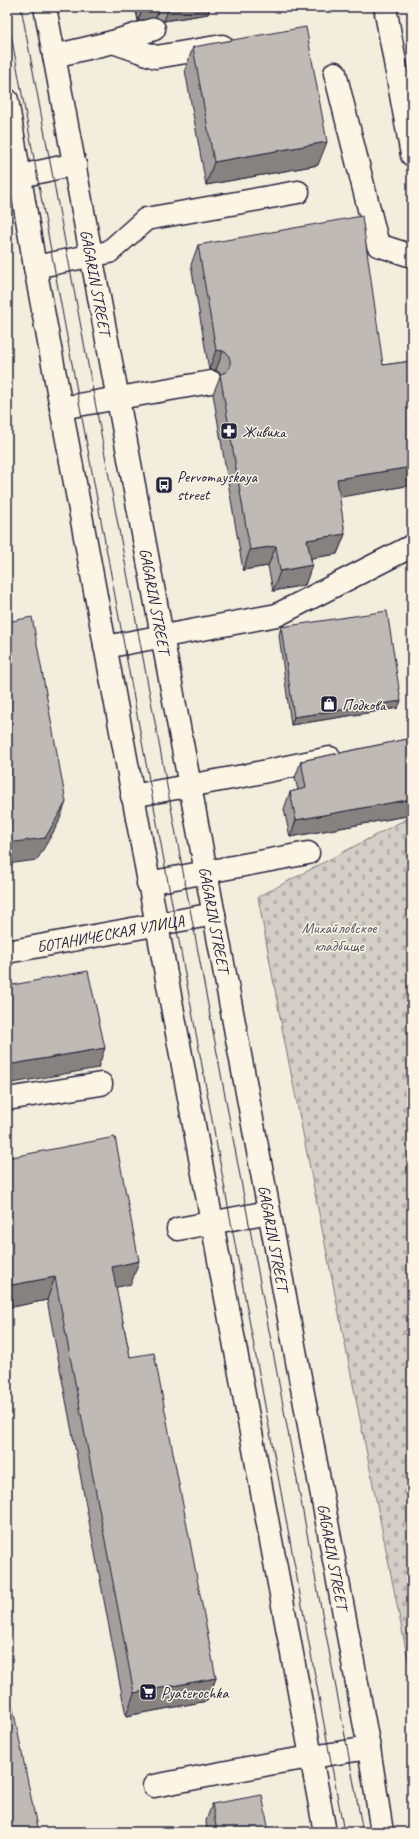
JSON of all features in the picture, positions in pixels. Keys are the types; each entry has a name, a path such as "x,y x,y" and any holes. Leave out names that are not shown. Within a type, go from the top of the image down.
{"main road":[{"name":"GAGARIN STREET","path":"45,7 369,1748 382,1832"},
{"path":"385,7 412,155"},
{"path":"54,56 113,42 154,29"},
{"path":"113,42 156,57 245,42"},
{"path":"335,73 378,245 412,256"},
{"path":"7,100 13,178 35,267 132,796 326,1832"},
{"path":"13,178 74,164"},
{"path":"35,267 109,252 146,220 298,192"},
{"path":"61,408 211,382"},
{"path":"105,647 277,615 412,546"},
{"path":"132,796 350,754"},
{"path":"148,882 308,853"},
{"name":"БОТАНИЧЕСКАЯ УЛИЦА","path":"7,952 214,914"},
{"path":"7,1099 101,1084"},
{"path":"178,1229 269,1212"},
{"path":"154,1786 274,1763 369,1748"}],"green space":[{"name":"Михайловское кладбище","path":"412,816 412,1680 283,1033 258,897"}],"building":[{"path":"306,27 327,142 214,162 193,47"},
{"path":"362,216 383,365 412,361 412,467 337,479 345,534 307,540 312,565 280,571 276,546 250,550 220,374 226,372 230,367 230,360 228,354 223,351 216,350 198,245"},
{"path":"387,611 401,701 294,717 281,627"},
{"path":"32,617 66,802 45,838 7,843 7,622"},
{"path":"412,738 412,799 296,820 290,792 306,788 301,761"},
{"path":"88,971 105,1048 7,1065 7,986"},
{"path":"115,1137 139,1261 112,1267 130,1357 154,1353 216,1678 134,1693 55,1277 12,1285 7,1261 7,1158"},
{"path":"7,1679 38,1832 7,1832"},
{"path":"262,1795 269,1832 217,1832 212,1804"}],"tram line":[{"path":"21,7 363,1832"},
{"path":"7,13 344,1832"}],"place":[{"name":"Живика","path":"229,431"},
{"name":"Pervomayskaya street","path":"164,485"},
{"name":"Подкова","path":"329,704"},
{"name":"Pyaterochka","path":"148,1692"}]}
